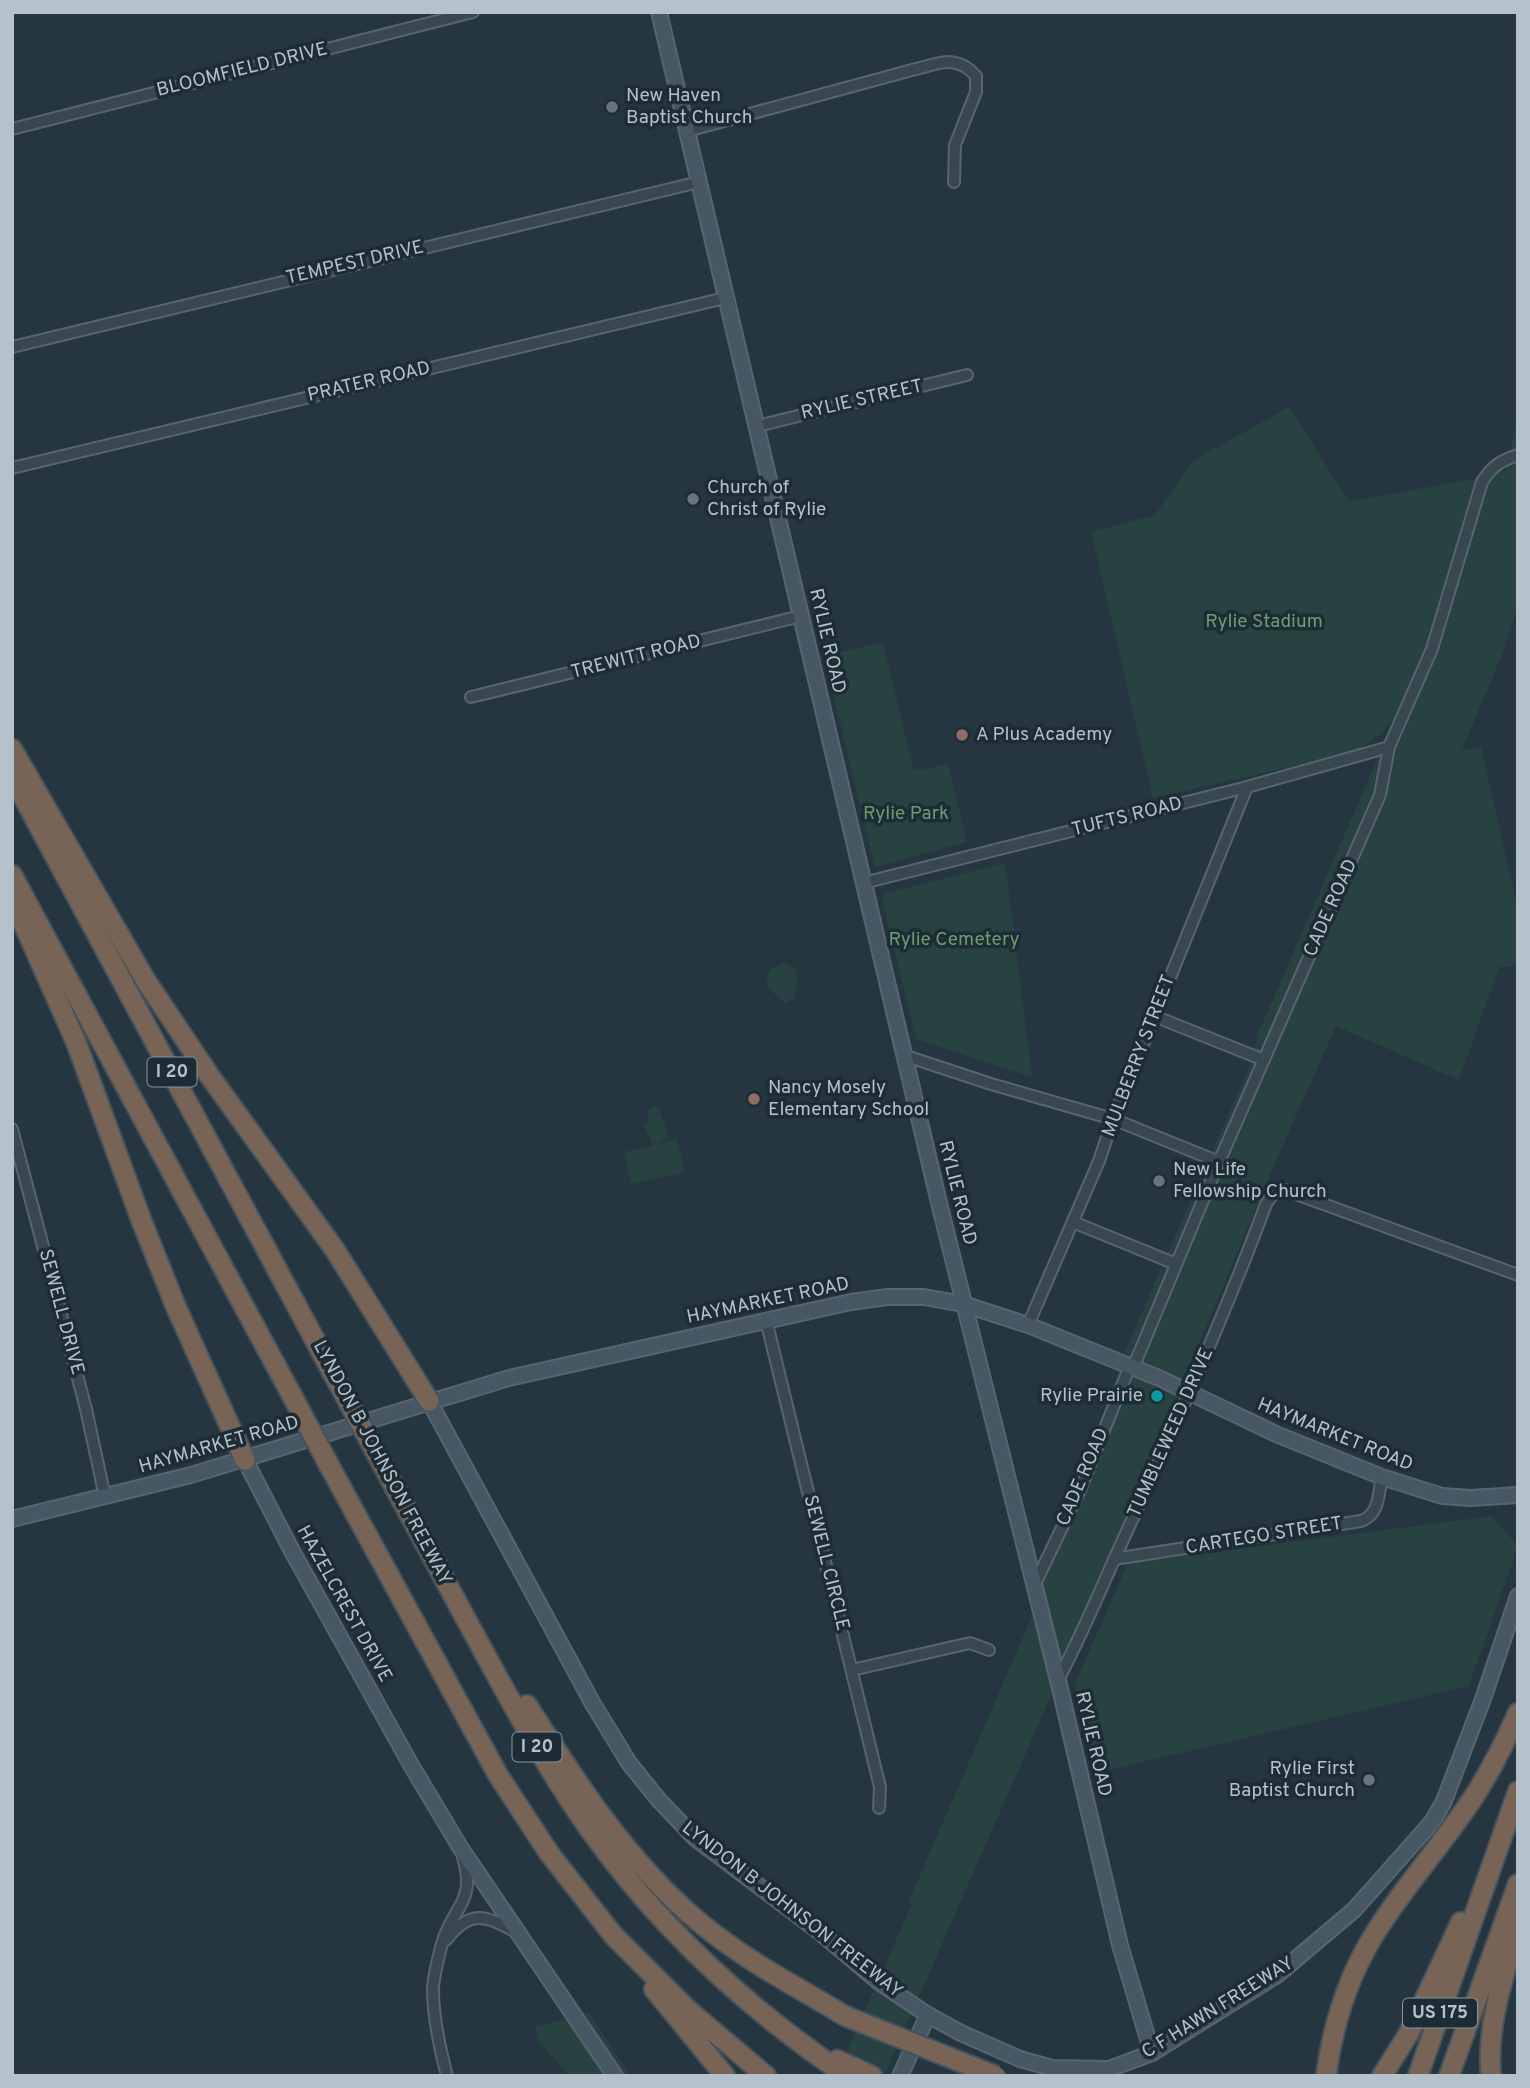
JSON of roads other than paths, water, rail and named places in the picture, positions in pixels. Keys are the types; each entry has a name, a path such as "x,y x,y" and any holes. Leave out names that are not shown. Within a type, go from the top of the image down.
{"highway":[{"path":"12,749 146,981 208,1075 335,1250 429,1401"},
{"name":"LYNDON B JOHNSON FREEWAY","path":"12,776 519,1717 556,1780 589,1829 660,1916 702,1960 754,2005 847,2076"},
{"name":"I 20","path":"12,875 330,1467 510,1795 548,1853 614,1935 687,2009 766,2076"},
{"path":"12,898 76,1041 142,1223 176,1307 245,1460"},
{"path":"435,1561 564,1764 612,1829 646,1869 698,1921 782,1980 845,2016 996,2076"},
{"path":"1326,2073 1341,2008 1359,1961 1386,1916 1474,1797 1518,1713"},
{"name":"US 175","path":"1418,2076 1518,1791"},
{"path":"1382,2076 1409,2034 1508,1817"},
{"name":"US 175","path":"1449,2076 1518,1884"},
{"path":"1490,2076 1492,2032 1498,1998 1518,1927"},
{"path":"614,1935 670,2012 725,2076"},
{"path":"804,2045 872,2076"}],"street":[{"name":"BLOOMFIELD DRIVE","path":"12,129 473,12"},
{"name":"RYLIE ROAD","path":"659,12 903,1055 1058,1680 1120,1945 1152,2053"},
{"path":"687,131 912,70 948,61 958,62 967,65 976,76 976,92 955,145 954,182"},
{"name":"TEMPEST DRIVE","path":"12,347 699,182"},
{"name":"PRATER ROAD","path":"12,468 725,298"},
{"name":"RYLIE STREET","path":"757,426 967,375"},
{"name":"CADE ROAD","path":"1034,1586 1080,1490 1219,1162 1380,795 1389,747 1432,649 1482,482 1491,468 1502,460 1518,456"},
{"name":"TREWITT ROAD","path":"471,697 801,616"},
{"name":"TUFTS ROAD","path":"863,883 1247,787 1389,747"},
{"name":"MULBERRY STREET","path":"1028,1325 1099,1161 1112,1119 1247,787"},
{"path":"1154,1016 1264,1060"},
{"path":"903,1055 1112,1119 1219,1162"},
{"name":"SEWELL DRIVE","path":"12,1129 86,1409 105,1497"},
{"name":"TUMBLEWEED DRIVE","path":"1058,1680 1079,1640 1190,1395 1239,1279 1266,1203 1273,1194 1285,1190 1518,1275"},
{"path":"1073,1222 1176,1264"},
{"name":"HAYMARKET ROAD","path":"12,1519 245,1460 509,1378 766,1320 887,1297 924,1297 964,1304 1028,1325 1159,1378 1276,1434 1382,1477 1442,1496 1471,1498 1518,1495"},
{"name":"SEWELL CIRCLE","path":"766,1320 880,1787 879,1808"},
{"name":"LYNDON B JOHNSON FREEWAY","path":"429,1401 593,1703 636,1772 695,1838 821,1933 879,1982 928,2015"},
{"name":"HAZELCREST DRIVE","path":"245,1460 292,1551 411,1765 460,1847"},
{"name":"CARTEGO STREET","path":"1114,1559 1361,1521 1370,1518 1375,1511 1382,1477"},
{"name":"C F HAWN FREEWAY","path":"928,2015 1020,2059 1052,2068 1109,2069 1152,2053 1277,1975 1354,1910 1432,1822 1450,1787 1518,1596"},
{"path":"852,1670 970,1643 989,1650"},
{"path":"460,1847 615,2076"},
{"path":"447,2076 433,1988 448,1925 465,1898 469,1876 460,1847"},
{"path":"442,1945 459,1926 475,1918 491,1918 518,1933"},
{"path":"900,2076 928,2015"}],"place":[{"name":"New Haven Baptist Church","path":"612,107"},
{"name":"Church of Christ of Rylie","path":"693,499"},
{"name":"A Plus Academy","path":"962,735"},
{"name":"Nancy Mosely Elementary School","path":"754,1099"},
{"name":"New Life Fellowship Church","path":"1159,1181"},
{"name":"Rylie Prairie","path":"1157,1396"},
{"name":"Rylie First Baptist Church","path":"1369,1780"}],"park label":[{"name":"Rylie Stadium","path":"1264,622"},
{"name":"Rylie Park","path":"906,814"},
{"name":"Rylie Cemetery","path":"954,940"}]}
